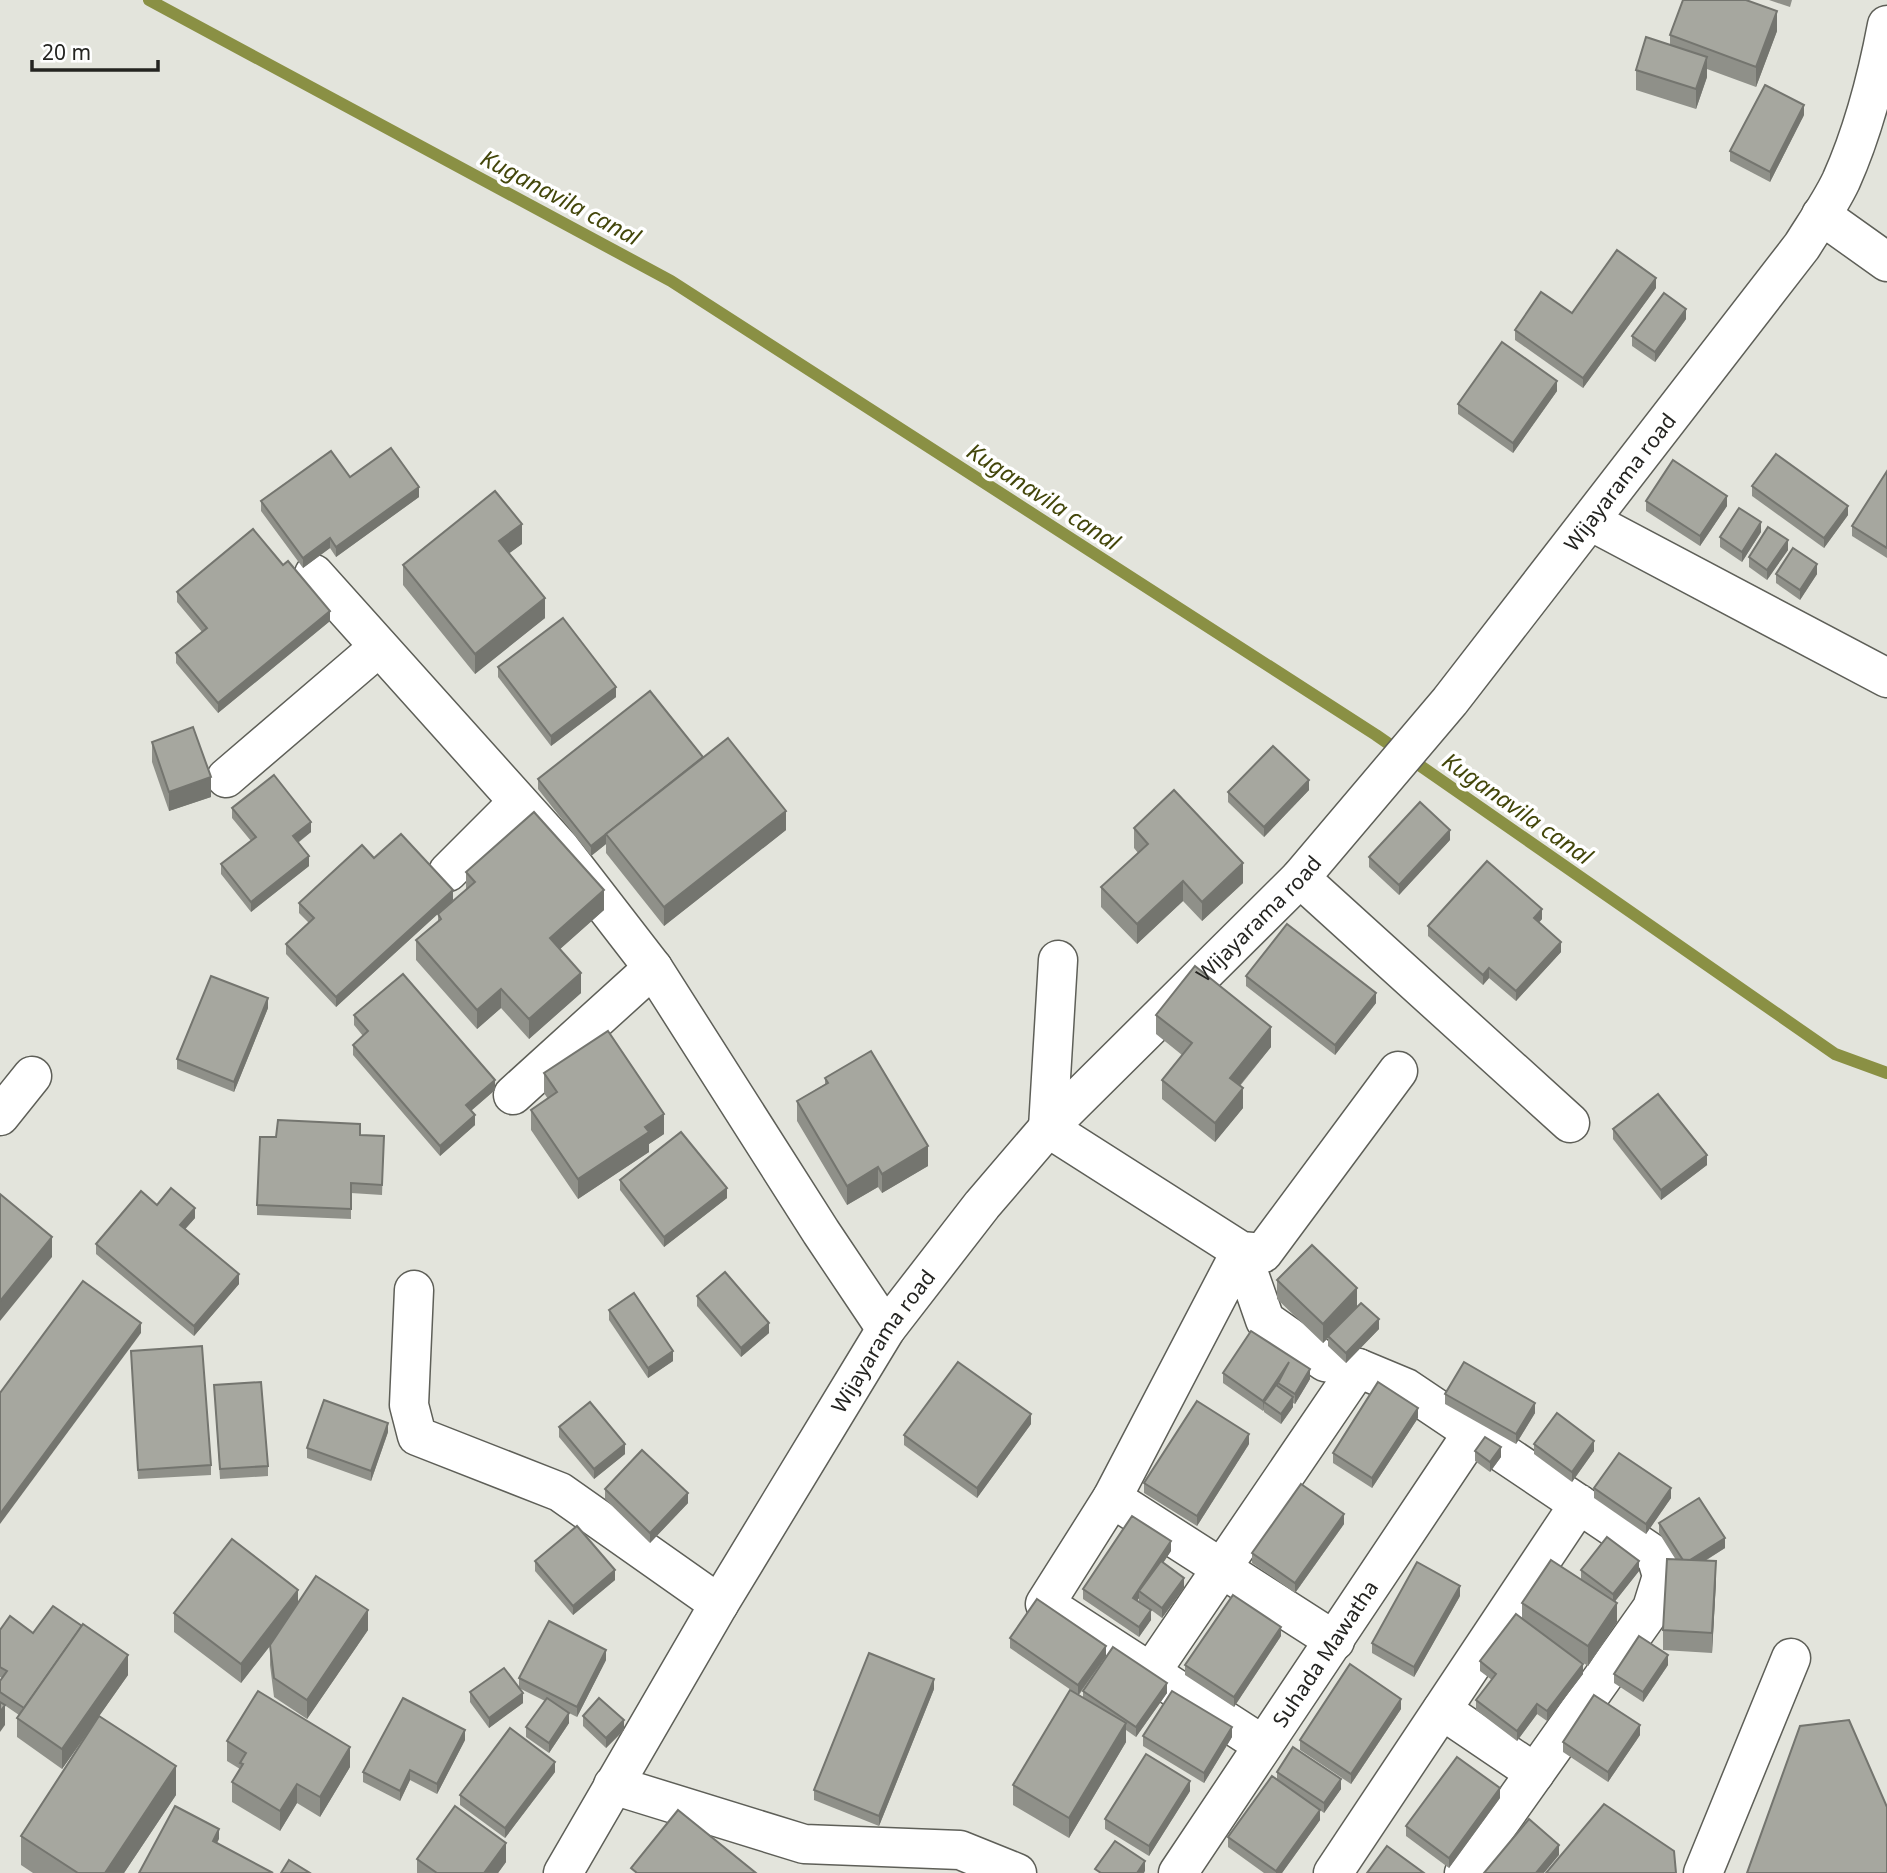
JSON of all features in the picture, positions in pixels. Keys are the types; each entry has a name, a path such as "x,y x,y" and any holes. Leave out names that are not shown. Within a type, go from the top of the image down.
{"street":[{"name":"Wijayarama road","path":"563,1873 719,1604 886,1329 982,1205 1048,1128 1300,878 1450,701 1802,246 1840,182 1861,131 1887,25"},
{"path":"1821,215 1887,262"},
{"path":"1590,521 1887,678"},
{"path":"314,574 561,849 653,968 886,1329"},
{"path":"226,778 379,647"},
{"path":"448,872 518,802"},
{"path":"1300,878 1570,1123"},
{"path":"1058,960 1048,1128 1241,1251 1263,1253 1398,1071"},
{"path":"513,1095 653,968"},
{"path":"0,1116 32,1076"},
{"path":"1241,1251 1265,1320 1325,1362 1358,1368 1406,1388 1656,1556 1662,1576 1652,1608 1464,1873"},
{"path":"1241,1251 1112,1498 1045,1604 1263,1745"},
{"path":"414,1290 409,1405 417,1436 560,1492 719,1604"},
{"path":"1151,1672 1358,1368"},
{"name":"Suhada Mawatha","path":"1178,1873 1473,1433"},
{"path":"1112,1498 1335,1641"},
{"path":"1333,1873 1579,1504"},
{"path":"1703,1873 1791,1658"},
{"path":"1442,1710 1535,1773"},
{"path":"613,1785 804,1844 960,1850 1017,1873"}],"building":[{"path":"1683,0 1746,0 1777,11 1756,67 1670,35"},
{"path":"1646,37 1707,57 1696,89 1636,70"},
{"path":"1765,85 1804,105 1770,172 1730,151"},
{"path":"1617,250 1656,278 1583,378 1515,330 1541,292 1572,313"},
{"path":"1664,293 1686,309 1655,352 1632,336"},
{"path":"1502,342 1557,381 1513,443 1458,404"},
{"path":"391,448 419,487 336,547 330,538 303,558 261,501 331,451 350,477"},
{"path":"1776,454 1848,506 1824,538 1752,486"},
{"path":"1673,460 1727,496 1700,536 1646,501"},
{"path":"1887,471 1887,548 1852,526"},
{"path":"495,491 522,524 499,541 545,598 475,654 403,565"},
{"path":"1739,508 1761,522 1742,552 1720,537"},
{"path":"1768,527 1788,540 1767,570 1749,557"},
{"path":"253,529 283,565 288,561 330,611 218,703 176,653 207,628 177,592"},
{"path":"1793,548 1817,564 1800,590 1776,574"},
{"path":"563,618 616,687 551,736 498,667"},
{"path":"650,691 703,757 591,846 538,779"},
{"path":"193,727 211,777 169,792 152,742"},
{"path":"728,738 786,811 664,907 606,834"},
{"path":"1273,746 1309,780 1264,827 1228,792"},
{"path":"274,775 311,822 293,836 309,856 251,902 221,864 256,837 232,808"},
{"path":"1174,790 1243,863 1202,902 1183,881 1137,924 1101,887 1148,844 1134,828"},
{"path":"1420,802 1450,830 1399,885 1369,857"},
{"path":"534,812 604,890 550,938 581,973 529,1019 501,989 477,1010 416,940 441,919 438,914 475,882 466,872"},
{"path":"401,834 453,890 336,997 286,944 314,918 299,903 362,845 374,858"},
{"path":"1487,861 1542,909 1534,918 1561,942 1516,991 1489,968 1483,975 1428,926"},
{"path":"1287,924 1376,993 1335,1045 1246,976"},
{"path":"1195,966 1271,1027 1230,1078 1243,1088 1215,1123 1162,1080 1192,1043 1156,1015"},
{"path":"403,974 495,1080 466,1105 475,1115 440,1146 353,1045 368,1031 354,1015"},
{"path":"211,976 268,998 234,1082 177,1059"},
{"path":"608,1031 664,1114 645,1127 649,1132 578,1179 531,1110 557,1092 544,1073"},
{"path":"871,1051 928,1146 882,1174 878,1167 847,1186 797,1101 828,1083 825,1078"},
{"path":"1658,1094 1707,1155 1661,1190 1613,1129"},
{"path":"278,1120 360,1124 360,1135 384,1136 382,1185 351,1183 351,1209 257,1205 260,1137 276,1137"},
{"path":"681,1132 727,1188 664,1237 620,1180"},
{"path":"171,1188 195,1208 180,1225 239,1274 194,1326 96,1244 141,1191 157,1205"},
{"path":"0,1194 52,1237 0,1301"},
{"path":"1312,1245 1357,1288 1323,1324 1277,1280"},
{"path":"725,1272 769,1323 741,1348 697,1296"},
{"path":"83,1281 141,1323 0,1514 0,1393"},
{"path":"634,1293 673,1351 648,1368 609,1310"},
{"path":"1361,1303 1379,1319 1346,1353 1328,1336"},
{"path":"1251,1331 1310,1369 1295,1394 1278,1383 1289,1362 1263,1401 1223,1373"},
{"path":"202,1346 211,1465 138,1470 131,1351"},
{"path":"958,1362 1031,1414 977,1488 904,1435"},
{"path":"1464,1362 1535,1403 1516,1434 1445,1394"},
{"path":"261,1382 268,1466 220,1469 214,1385"},
{"path":"1378,1382 1418,1408 1372,1478 1333,1453"},
{"path":"1276,1385 1293,1397 1281,1414 1264,1402"},
{"path":"324,1400 388,1423 371,1471 307,1448"},
{"path":"1197,1401 1249,1434 1197,1516 1144,1483"},
{"path":"590,1402 625,1444 594,1469 559,1427"},
{"path":"1557,1413 1594,1441 1572,1472 1534,1444"},
{"path":"1485,1437 1501,1447 1490,1462 1475,1451"},
{"path":"642,1450 688,1493 650,1533 605,1489"},
{"path":"1619,1453 1671,1488 1646,1524 1594,1488"},
{"path":"1301,1484 1344,1514 1295,1583 1252,1553"},
{"path":"1699,1498 1725,1538 1690,1560 1683,1560 1659,1523"},
{"path":"1132,1516 1171,1541 1133,1598 1151,1610 1139,1627 1083,1589"},
{"path":"577,1526 615,1570 573,1606 535,1561"},
{"path":"1607,1537 1639,1561 1613,1594 1581,1570"},
{"path":"232,1539 298,1590 241,1664 174,1613"},
{"path":"1667,1559 1716,1561 1712,1633 1663,1630"},
{"path":"1551,1560 1617,1603 1588,1646 1522,1603"},
{"path":"1161,1561 1184,1578 1162,1608 1139,1591"},
{"path":"1417,1562 1460,1586 1414,1667 1372,1643"},
{"path":"316,1576 368,1610 307,1700 274,1678 270,1645"},
{"path":"1233,1595 1281,1627 1234,1697 1185,1665"},
{"path":"1037,1599 1106,1646 1078,1685 1010,1638"},
{"path":"53,1606 82,1626 24,1708 0,1692 0,1681 7,1671 0,1667 0,1630 10,1616 33,1633"},
{"path":"1516,1614 1583,1664 1547,1711 1537,1704 1517,1731 1476,1700 1496,1674 1480,1661"},
{"path":"549,1621 606,1650 577,1707 519,1678"},
{"path":"83,1624 128,1655 62,1749 17,1718"},
{"path":"1639,1636 1668,1655 1643,1692 1614,1674"},
{"path":"1113,1647 1167,1683 1136,1727 1083,1691"},
{"path":"869,1653 934,1679 879,1816 814,1790"},
{"path":"1350,1664 1401,1699 1351,1774 1300,1740"},
{"path":"504,1668 523,1693 489,1718 470,1692"},
{"path":"1070,1690 1126,1723 1069,1818 1013,1785"},
{"path":"258,1691 350,1747 320,1797 297,1784 280,1811 232,1782 246,1753 227,1741"},
{"path":"1172,1691 1232,1727 1204,1773 1143,1736"},
{"path":"1594,1695 1640,1725 1608,1772 1563,1742"},
{"path":"403,1698 465,1730 437,1784 410,1770 400,1791 363,1772"},
{"path":"547,1698 569,1713 549,1743 526,1727"},
{"path":"599,1698 624,1720 606,1738 583,1716"},
{"path":"99,1716 176,1766 105,1873 78,1873 21,1836"},
{"path":"1849,1720 1887,1807 1887,1873 1747,1873 1800,1726"},
{"path":"510,1728 555,1762 505,1828 460,1795"},
{"path":"1293,1747 1341,1779 1324,1803 1277,1772"},
{"path":"1146,1754 1190,1781 1149,1846 1105,1819"},
{"path":"1457,1757 1500,1788 1449,1858 1406,1826"},
{"path":"1272,1776 1320,1810 1276,1871 1228,1837"},
{"path":"1604,1804 1674,1851 1676,1873 1546,1873"},
{"path":"175,1806 219,1829 213,1841 273,1873 139,1873"},
{"path":"455,1806 506,1843 484,1873 437,1873 417,1859"},
{"path":"678,1810 756,1873 637,1873 631,1868"},
{"path":"1529,1819 1559,1845 1536,1873 1484,1873"},
{"path":"1115,1841 1145,1861 1137,1873 1101,1873 1095,1869"},
{"path":"1387,1846 1424,1873 1367,1873"},
{"path":"289,1860 310,1873 281,1873"}],"waterway":[{"name":"Kuganavila canal","path":"149,0 671,281 1376,735 1835,1054 1887,1073"}]}
